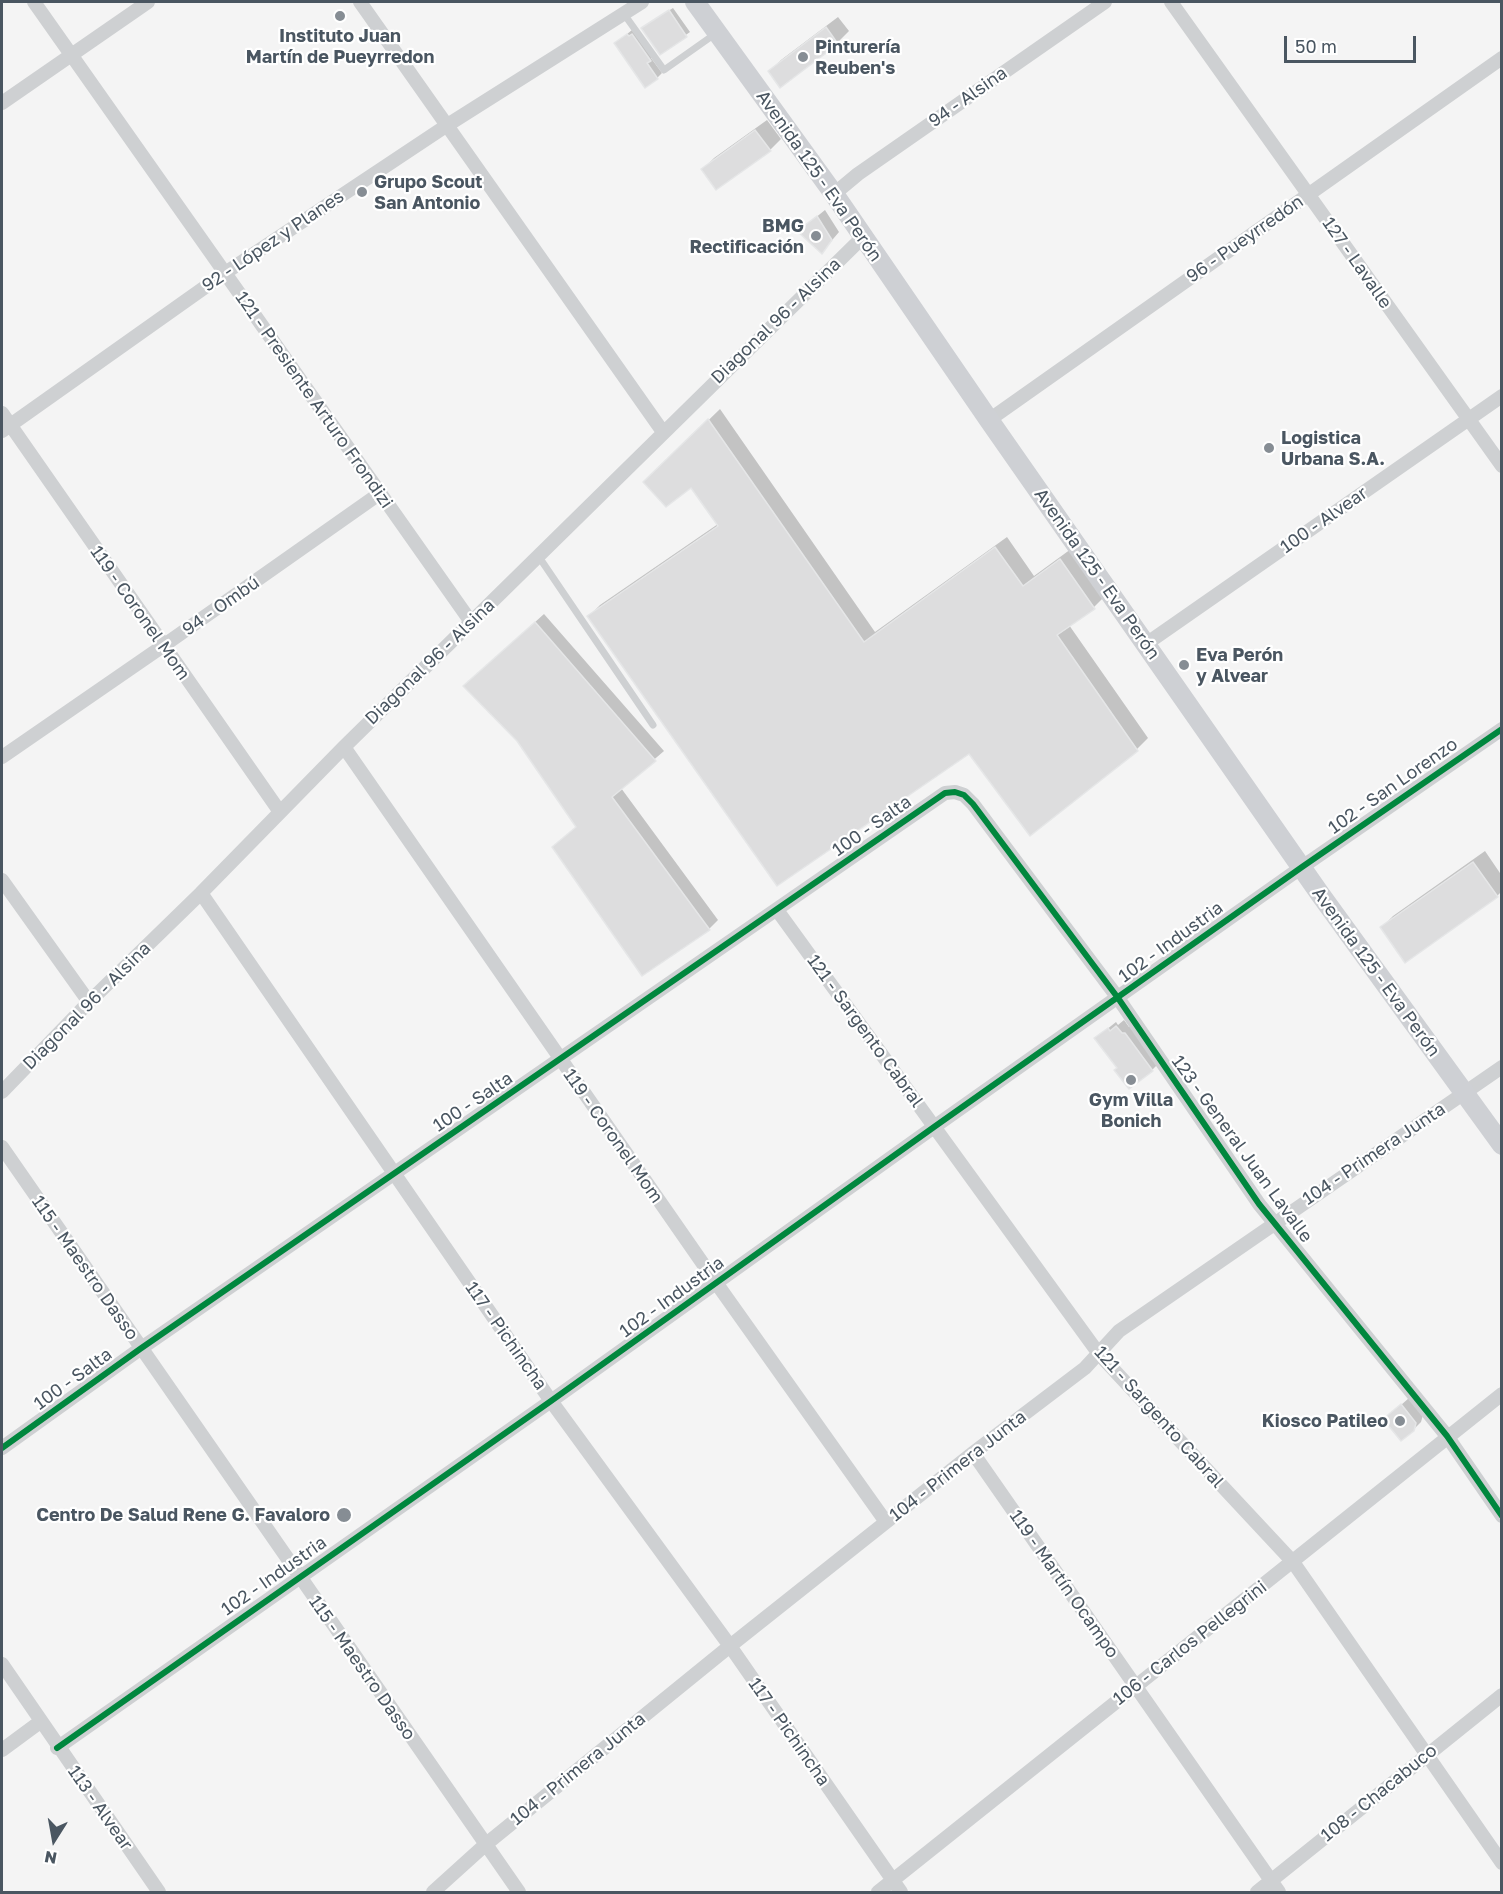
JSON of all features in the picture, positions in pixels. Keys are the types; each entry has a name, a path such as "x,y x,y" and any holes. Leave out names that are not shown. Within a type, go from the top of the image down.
{"main road":[{"name":"Avenida 125 - Eva Perón","path":"694,2 834,194 1302,867 1463,1094 1502,1145"}],"street":[{"name":"121 - Presiente Arturo Frondizi","path":"34,2 471,622"},
{"path":"2,103 148,2"},
{"path":"360,2 663,432"},
{"name":"92 - López y Planes","path":"4,423 446,126 642,2"},
{"name":"94 - Alsina","path":"834,194 858,174 1105,2"},
{"name":"127 - Lavalle","path":"1171,2 1502,466"},
{"name":"96 - Pueyrredón","path":"989,420 1502,58"},
{"name":"Diagonal 96 - Alsina","path":"2,1092 344,747 863,237"},
{"name":"100 - Alvear","path":"1146,644 1502,396"},
{"name":"119 - Coronel Mom","path":"4,423 280,812"},
{"name":"94 - Ombú","path":"2,756 380,494"},
{"name":"102 - San Lorenzo","path":"1302,867 1502,729"},
{"name":"119 - Coronel Mom","path":"344,747 717,1284 886,1522"},
{"name":"100 - Salta","path":"2,1448 140,1349 945,793 955,792 964,795"},
{"name":"123 - General Juan Lavalle","path":"964,795 1118,998 1274,1223 1447,1436 1502,1516"},
{"name":"102 - Industria","path":"57,1748 717,1284 934,1127 1302,867"},
{"path":"2,880 89,1002"},
{"name":"117 - Pichincha","path":"201,893 551,1401 729,1646 896,1887"},
{"name":"121 - Sargento Cabral","path":"777,910 1099,1354 1293,1562 1502,1863"},
{"name":"104 - Primera Junta","path":"433,1893 485,1845 729,1646 1084,1368 1119,1331 1502,1067"},
{"name":"115 - Maestro Dasso","path":"2,1147 519,1893"},
{"name":"106 - Carlos Pellegrini","path":"878,1893 896,1887 1135,1685 1502,1394"},
{"name":"119 - Martín Ocampo","path":"973,1453 1276,1887"},
{"name":"113 - Alvear","path":"2,1664 57,1748 159,1893"},
{"name":"108 - Chacabuco","path":"1257,1893 1276,1887 1426,1755 1502,1695"},
{"path":"2,1750 40,1722"}],"lane":[{"path":"624,14 664,70 716,33"},
{"path":"539,557 653,725"}],"building":[{"path":"669,10 687,37 660,55 641,28"},
{"name":"Pinturería Reuben's","path":"826,27 838,44 780,88 768,71"},
{"path":"627,34 629,36 632,34 651,61 647,63 658,79 645,88 614,43"},
{"path":"755,130 771,151 716,190 701,169"},
{"name":"BMG Rectificación","path":"817,216 832,240 822,254 797,231"},
{"path":"708,419 864,642 995,547 1023,586 1060,559 1095,609 1057,635 1138,751 1030,836 969,754 777,886 587,616 718,526 691,488 666,507 643,482"},
{"path":"535,622 656,761 612,797 710,930 642,976 552,847 576,827 517,741 463,686"},
{"path":"1473,862 1498,897 1405,963 1380,927"},
{"path":"1116,1026 1122,1033 1125,1033 1153,1071 1129,1089 1114,1070 1117,1068 1094,1038 1108,1028 1110,1031"},
{"name":"Kiosco Patileo","path":"1401,1404 1416,1423 1414,1431 1401,1441 1383,1419"}],"cycle path":[{"path":"57,1748 551,1401 1302,867 1502,729"},
{"path":"2,1448 140,1349 945,793 955,792 964,795 973,804 1118,998 1259,1204 1447,1436 1502,1516"}],"place":[{"name":"Instituto Juan Martín de Pueyrredon","path":"340,16"},
{"name":"Pinturería Reuben's","path":"803,57"},
{"name":"Grupo Scout San Antonio","path":"362,192"},
{"name":"BMG Rectificación","path":"816,236"},
{"name":"Logistica Urbana S.A.","path":"1269,448"},
{"name":"Eva Perón y Alvear","path":"1184,665"},
{"name":"Gym Villa Bonich","path":"1131,1080"},
{"name":"Kiosco Patileo","path":"1400,1421"},
{"name":"Centro De Salud Rene G. Favaloro","path":"344,1515"}]}
